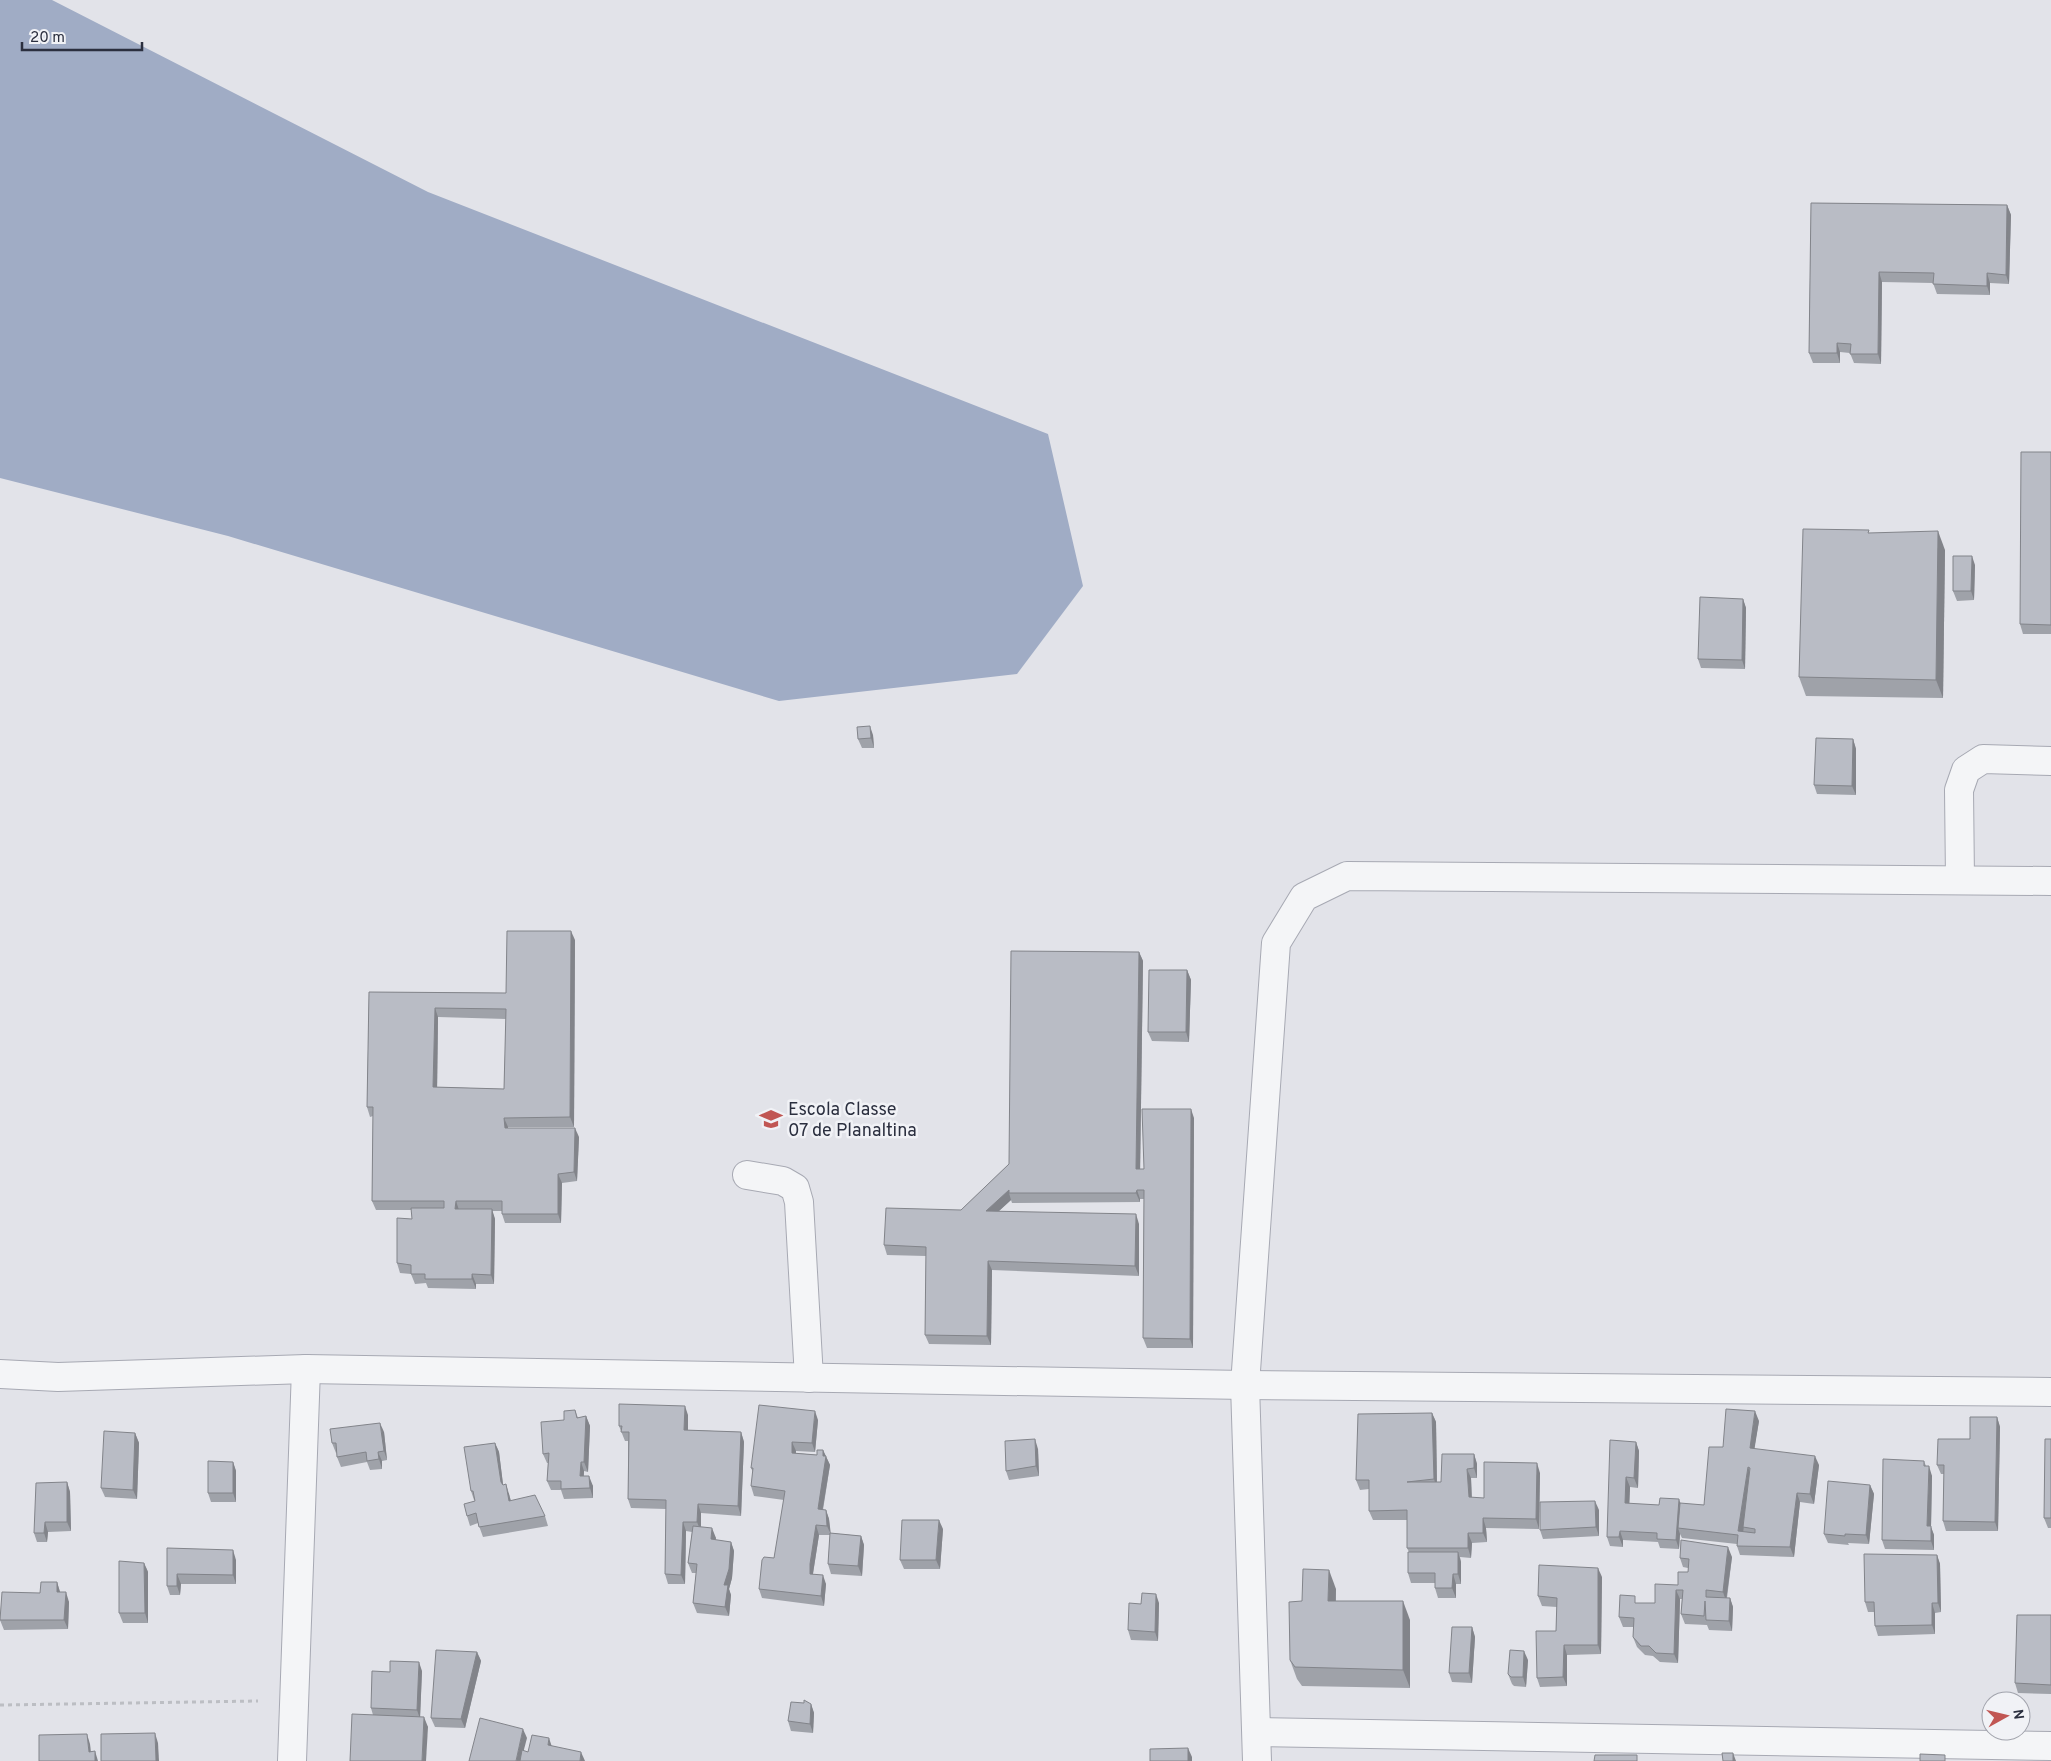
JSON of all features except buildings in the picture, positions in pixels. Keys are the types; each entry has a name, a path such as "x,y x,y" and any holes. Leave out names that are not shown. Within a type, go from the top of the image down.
{"street":[{"path":"1960,880 1959,790 1966,770 1983,759 2051,761"},
{"path":"1257,1761 1258,1732 1245,1385 1276,943 1304,897 1347,876 2051,881"},
{"path":"748,1175 783,1181 795,1188 799,1202 809,1378"},
{"path":"0,1374 58,1377 306,1369 1245,1385 2051,1392"},
{"path":"292,1761 306,1369"},
{"path":"1258,1732 2051,1746"}],"path":[{"path":"0,1705 294,1701"}],"water":[{"path":"0,0 52,0 428,192 1048,434 1083,586 1017,674 779,701 228,536 0,478"}],"place":[{"name":"Escola Classe 07 de Planaltina","path":"771,1119"}]}
